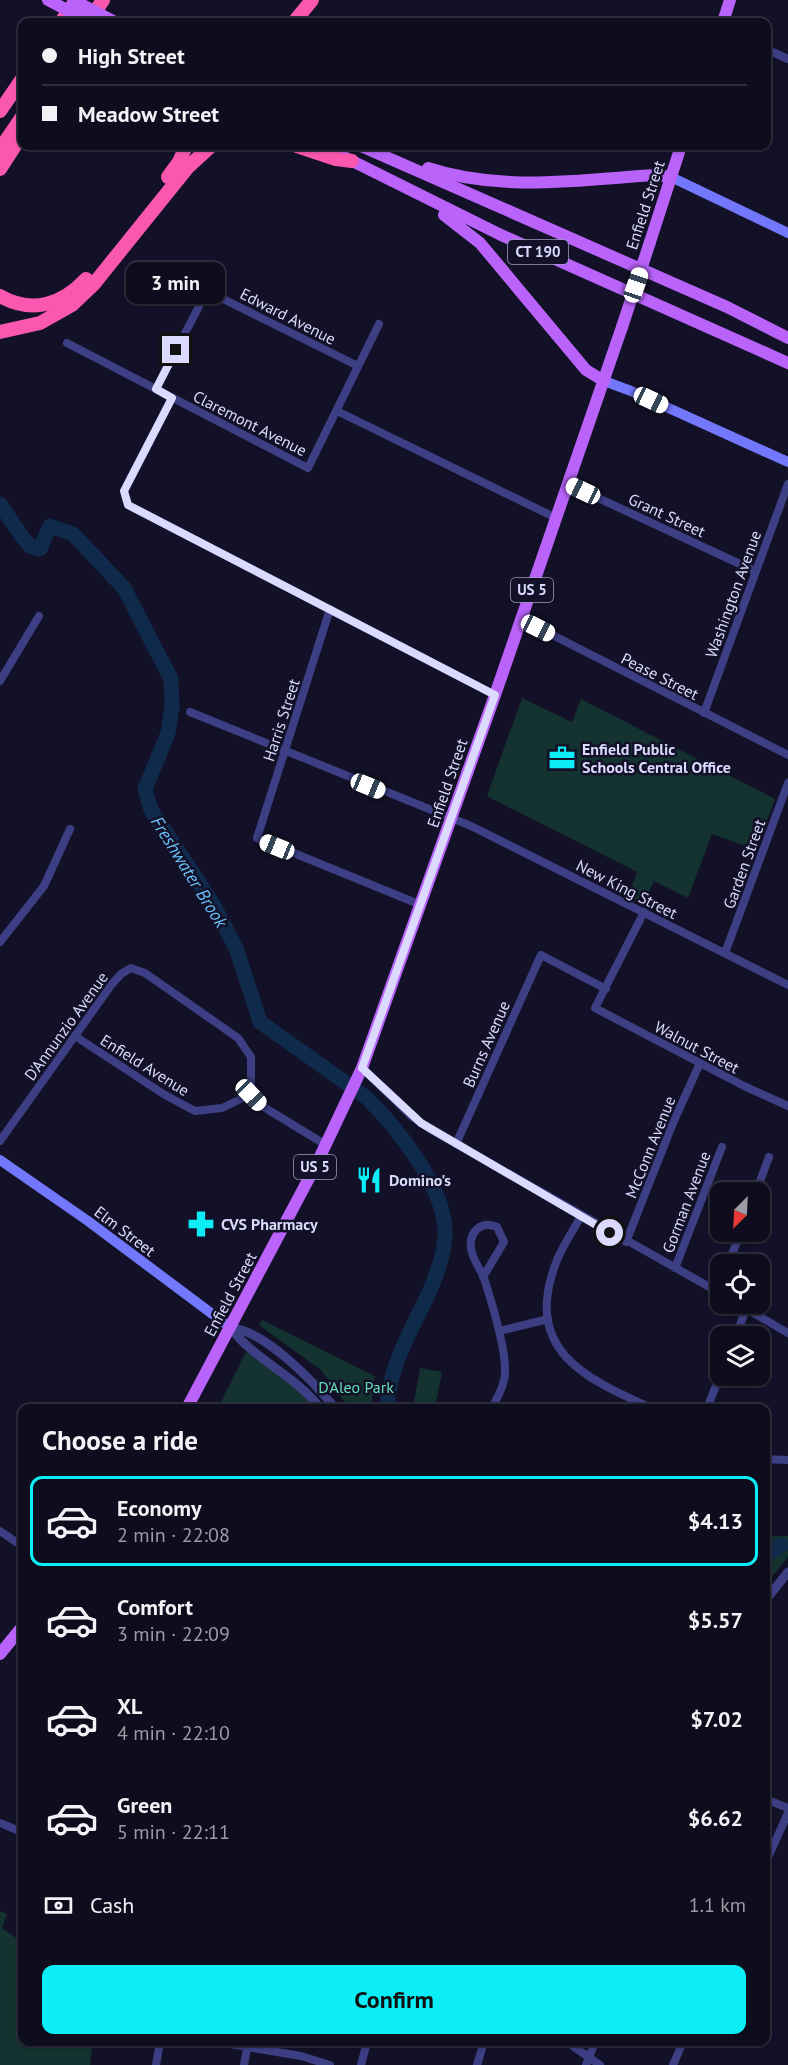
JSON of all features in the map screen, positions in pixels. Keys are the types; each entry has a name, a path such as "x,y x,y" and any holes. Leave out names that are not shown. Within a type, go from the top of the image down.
{"highway":[{"path":"64,18 75,0"},
{"path":"92,18 103,0"},
{"path":"297,18 312,0"},
{"path":"309,18 324,0"},
{"path":"0,96 18,80"},
{"path":"0,111 18,83"},
{"path":"0,149 18,123"},
{"path":"0,169 18,141"},
{"path":"0,296 17,303 38,306 54,302 72,292 174,170 184,150"},
{"path":"0,332 40,323 72,305 93,285 188,167 207,150"},
{"path":"309,150 336,159 352,161"}],"main road":[{"path":"48,0 82,18"},
{"path":"75,0 109,18"},
{"path":"725,18 730,0"},
{"name":"CT 190","path":"330,150 422,197 788,363"},
{"name":"CT 190","path":"370,150 727,307 788,338"},
{"name":"Enfield Street","path":"189,1404 327,1145 362,1068 452,819 604,381 680,150"},
{"path":"403,165 464,178 501,182 654,175 671,177 788,233"},
{"path":"422,197 473,236 586,370 604,381 632,391 788,462"},
{"name":"Elm Street","path":"0,1160 88,1221 231,1328"},
{"path":"0,1654 18,1632"}],"street":[{"path":"771,51 788,59"},
{"name":"Edward Avenue","path":"156,389 207,291 358,366"},
{"path":"379,324 337,411 556,518"},
{"name":"Claremont Avenue","path":"67,343 308,468 337,411"},
{"path":"172,398 124,491 128,505 495,695"},
{"name":"Grant Street","path":"568,484 755,571"},
{"name":"Washington Avenue","path":"704,713 788,484"},
{"name":"Harris Street","path":"330,609 257,838 421,905"},
{"path":"0,681 39,616"},
{"name":"Pease Street","path":"521,619 788,755"},
{"name":"New King Street","path":"190,712 452,819 644,912 788,986"},
{"name":"Garden Street","path":"725,953 788,783"},
{"path":"0,942 44,886 70,829"},
{"path":"606,990 644,912"},
{"name":"Burns Avenue","path":"456,1144 542,955 606,990"},
{"name":"D'Annunzio Avenue","path":"0,1142 120,974 131,968 137,969 238,1038 251,1057 251,1095"},
{"name":"Walnut Street","path":"606,990 595,1008 788,1106"},
{"name":"Enfield Avenue","path":"75,1036 165,1095 195,1111 211,1112 251,1095"},
{"name":"McConn Avenue","path":"626,1242 700,1063"},
{"path":"362,1068 411,1116 626,1242 710,1285"},
{"path":"251,1095 262,1106 327,1145"},
{"name":"Gorman Avenue","path":"675,1268 722,1147"},
{"path":"760,1182 769,1157"},
{"path":"581,1216 552,1272 547,1297 548,1319 558,1346 577,1371 608,1389 642,1404"},
{"path":"483,1277 504,1242 500,1230 489,1224 476,1230 471,1242 473,1258 483,1277 499,1332 506,1369 494,1404"},
{"path":"755,1314 788,1333"},
{"path":"499,1332 548,1319"},
{"path":"231,1328 246,1345 298,1384 316,1404"},
{"path":"231,1328 243,1329 286,1359 311,1380 332,1404"},
{"path":"710,1404 716,1386"},
{"path":"770,1459 788,1460"},
{"path":"0,1531 18,1543"},
{"path":"770,1595 788,1572"},
{"path":"770,1801 788,1808"},
{"path":"770,1853 788,1813"},
{"path":"0,1823 18,1830"},
{"path":"156,2065 159,2046"},
{"path":"244,2065 248,2046"},
{"path":"257,2046 330,2065"},
{"path":"361,2065 366,2046"},
{"path":"477,2065 483,2046"},
{"path":"571,2046 587,2061 600,2065"},
{"path":"587,2061 593,2046"},
{"path":"673,2065 681,2046"}],"green space":[{"path":"522,698 572,722 581,699 775,799 756,850 712,834 688,898 654,881 644,904 628,896 637,872 487,796"},
{"name":"D'Aleo Park","path":"262,1320 375,1376 372,1404 346,1404 321,1370 259,1325"},
{"path":"246,1352 293,1384 310,1404 220,1404"},
{"path":"420,1368 442,1372 436,1404 414,1404"},
{"path":"770,1536 788,1536 788,1557 770,1579"},
{"path":"0,1911 7,1914 2,1928 18,1939 18,2046 95,2046 92,2047 90,2065 0,2065"}],"waterway":[{"name":"Freshwater Brook","path":"0,504 30,546 40,549 50,526 73,534 124,588 171,679 172,707 168,733 145,789 151,810 213,904 236,948 260,1022 367,1098 405,1141 437,1195 445,1231 442,1256 437,1273 396,1365 388,1404"},
{"name":"Freshwater Brook","path":"770,1553 781,1545"}],"place":[{"name":"Enfield Public Schools Central Office","path":"562,758"},
{"name":"Domino's","path":"369,1180"},
{"name":"CVS Pharmacy","path":"201,1224"}],"route":[{"path":"176,350 156,389 172,398 124,491 124,499 128,505 495,695 362,1068 421,1123 610,1233"}]}
